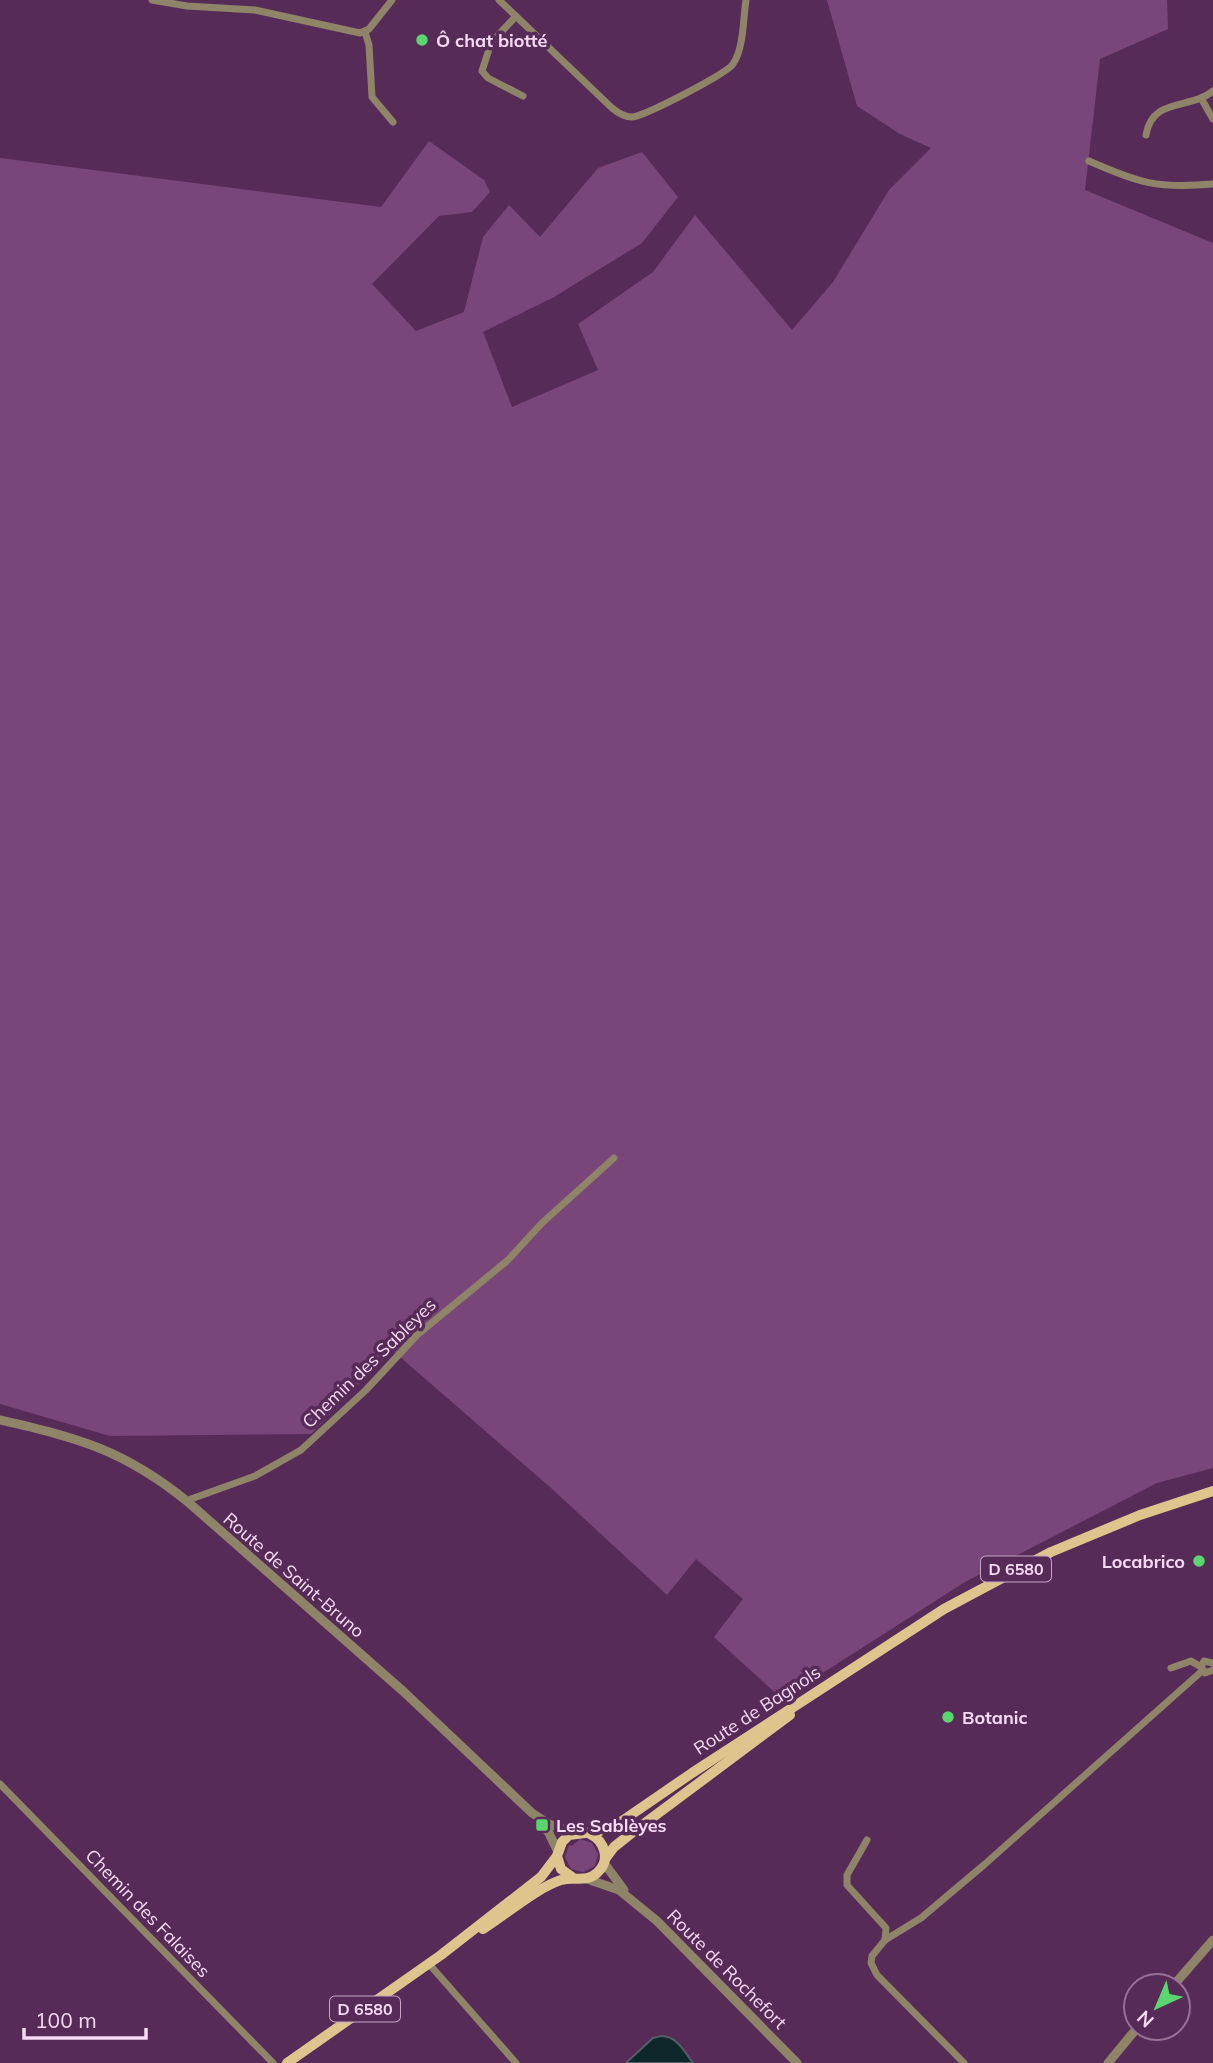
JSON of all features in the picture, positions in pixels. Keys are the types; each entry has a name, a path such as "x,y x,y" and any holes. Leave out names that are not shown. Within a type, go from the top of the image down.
{"main road":[{"name":"D 6580","path":"836,1680 944,1609 999,1578 1093,1534 1213,1491"},
{"name":"Route de Bagnols","path":"574,1833 600,1831 632,1815 836,1680"},
{"name":"Route de Bagnols","path":"587,1879 598,1873 604,1861 626,1837 836,1680"},
{"path":"574,1833 565,1838 558,1854 561,1869 572,1877 587,1879"},
{"path":"590,1833 602,1843 604,1861"},
{"name":"D 6580","path":"288,2063 441,1955 541,1877 558,1854"},
{"name":"D 6580","path":"441,1955 548,1886 572,1877"}],"street":[{"path":"152,0 187,6 255,10 355,33 365,32 374,24 392,0"},
{"path":"499,0 612,108 628,117 656,108 729,69 738,54 746,0"},
{"path":"516,16 491,43 481,71 488,78 523,96"},
{"path":"365,32 369,45 372,97 393,122"},
{"path":"1146,135 1151,118 1162,109 1201,98 1213,91"},
{"path":"1201,98 1213,119"},
{"path":"1089,161 1143,183 1162,187 1213,184"},
{"name":"Chemin des Sableyes","path":"188,1502 255,1476 301,1450 366,1390 416,1335 508,1260 542,1223 614,1158"},
{"name":"Route de Saint-Bruno","path":"0,1420 59,1433 111,1451 156,1477 404,1692 532,1813"},
{"path":"964,2063 877,1975 871,1963 872,1956 884,1940 921,1918 985,1864 1202,1669 1207,1660 1213,1663"},
{"path":"1171,1668 1191,1661 1207,1673 1213,1670"},
{"name":"Chemin des Falaises","path":"0,1784 273,2063"},
{"path":"532,1813 549,1824 574,1833"},
{"path":"532,1813 549,1833 558,1854"},
{"path":"867,1840 847,1875 848,1885 886,1928 884,1940"},
{"path":"604,1861 614,1879 632,1899"},
{"path":"587,1879 607,1884 632,1899"},
{"name":"Route de Rochefort","path":"632,1899 684,1946 797,2063"},
{"path":"1185,1972 1213,1940"},
{"path":"429,1964 516,2063"},
{"path":"1108,2063 1125,2042"}],"shaded area":[{"path":"827,0 1167,0 1168,29 1100,59 1085,190 1213,243 1213,1468 1157,1483 965,1582 782,1699 714,1637 743,1599 696,1559 667,1595 551,1488 392,1350 311,1434 110,1436 0,1404 0,158 381,207 429,141 484,180 490,192 472,212 439,216 372,284 416,331 464,312 483,237 509,205 540,237 598,168 642,152 678,197 642,243 554,297 483,332 512,407 598,370 578,324 653,272 695,215 792,330 833,282 889,190 931,148 900,134 857,106"},
{"path":"580,1839 592,1843 598,1854 595,1866 583,1872 571,1869 565,1857 569,1845 572,1846"},
{"path":"661,2036 676,2041 693,2063 626,2063 653,2038"}],"place":[{"name":"Ô chat biotté","path":"422,40"},
{"name":"Locabrico","path":"1199,1561"},
{"name":"Botanic","path":"948,1717"},
{"name":"Les Sablèyes","path":"542,1825"}]}
